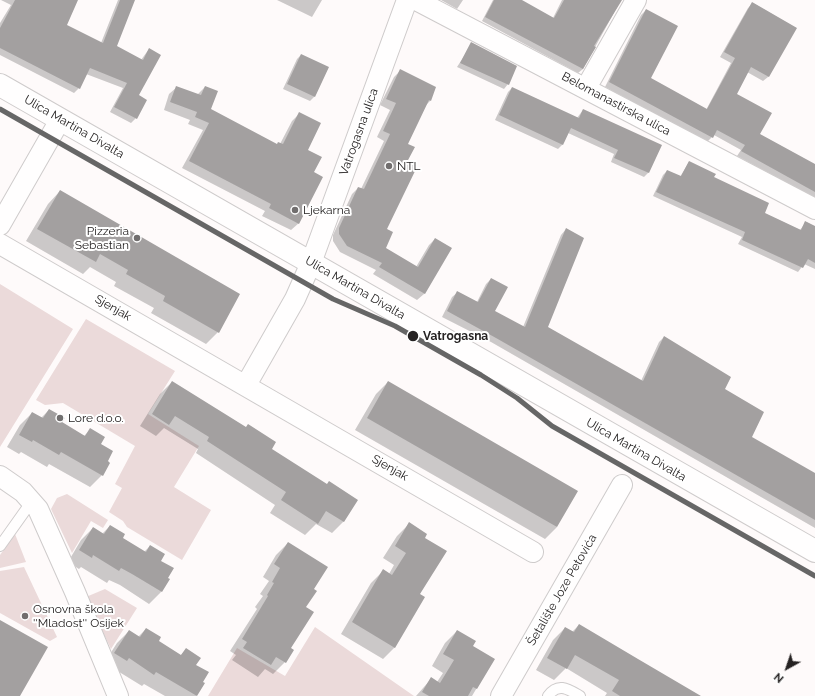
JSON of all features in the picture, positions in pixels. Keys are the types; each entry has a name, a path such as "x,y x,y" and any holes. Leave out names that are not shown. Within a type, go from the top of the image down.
{"street":[{"name":"Vatrogasna ulica","path":"311,263 407,0"},
{"name":"Belomanastirska ulica","path":"416,0 815,209"},
{"path":"586,88 636,0"},
{"name":"Ulica Martina Divalta","path":"0,85 815,551"},
{"path":"0,225 60,120"},
{"name":"Sjenjak","path":"0,244 533,552"},
{"path":"246,385 295,299 311,263"},
{"path":"0,476 12,483 32,501 43,518 118,696"},
{"name":"Šetalište Joze Petovića","path":"501,696 622,485"}],"lane":[{"path":"0,546 32,501"},
{"path":"548,696 557,688 562,687 580,696"}],"shaded area":[{"path":"0,284 73,329 0,447"},
{"path":"86,319 175,371 148,414 199,446 174,487 211,510 182,560 127,527 123,521 109,512 122,488 115,484 135,446 63,403 45,405 36,400"},
{"path":"67,494 108,520 103,528 91,521 72,553 51,509 57,498"},
{"path":"15,534 26,562 0,568 0,555"},
{"path":"24,567 57,637 50,641 0,613 0,571"},
{"path":"105,589 137,608 111,649 86,597"},
{"path":"315,627 414,696 208,696 237,648 285,676"}],"building":[{"path":"15,0 78,0 67,25 103,43 120,0 135,0 117,46 143,60 149,48 161,55 139,95 147,100 137,119 114,107 127,83 90,68 80,89 0,48 0,28"},
{"path":"494,0 522,0 554,18 564,0 622,0 594,46 596,47 583,69 485,17"},
{"path":"752,2 797,28 769,77 751,67 737,94 772,113 760,134 815,164 815,192 741,151 745,145 717,130 713,138 609,82 646,9 678,26 651,78 707,109 735,58 724,52"},
{"path":"471,42 517,66 509,85 460,63"},
{"path":"301,54 329,67 315,97 287,84"},
{"path":"400,69 436,87 431,101 429,100 408,144 415,147 407,162 417,167 387,229 393,232 386,248 418,267 435,238 452,248 425,294 379,267 382,263 347,246 339,234 339,228 358,187 364,189 390,134 383,131 396,103 386,99"},
{"path":"176,86 201,95 205,86 218,91 211,109 277,144 278,142 283,144 299,112 321,123 308,150 322,157 314,172 323,177 299,224 269,208 271,204 189,161 209,123 195,117 197,112 170,102"},
{"path":"512,87 579,118 583,109 662,145 649,173 614,158 618,150 571,128 563,145 499,115"},
{"path":"689,161 716,174 714,177 769,203 765,213 801,230 805,221 815,226 815,263 808,259 803,268 742,240 745,232 656,192 667,170 681,176"},
{"path":"60,190 240,294 219,333 163,301 165,296 126,274 128,270 100,254 96,262 37,229"},
{"path":"566,228 584,238 548,327 643,381 664,336 731,377 725,389 764,412 752,437 815,473 815,520 447,311 457,291 478,302 491,278 508,287 495,311 525,327"},
{"path":"172,381 246,427 248,424 276,442 272,449 327,484 329,481 358,500 344,522 326,511 318,524 281,500 286,492 207,441 209,437 175,416 169,425 152,414"},
{"path":"388,381 578,491 557,527 367,418"},
{"path":"49,409 65,418 62,422 85,436 90,428 105,437 101,444 113,451 108,461 110,463 103,476 61,452 59,455 33,440 32,442 19,435 32,412 43,418"},
{"path":"409,522 427,534 425,538 447,551 420,594 425,597 395,648 352,622 383,569 392,575 406,553 395,546"},
{"path":"110,525 125,534 123,538 146,552 150,545 165,554 161,561 174,568 168,578 170,579 162,592 121,568 119,571 93,555 92,558 79,550 93,527 104,534"},
{"path":"288,542 328,567 314,589 317,591 306,607 314,612 291,648 294,650 286,663 276,657 271,665 243,648 247,642 242,639 268,596 267,595 274,583 272,582 280,568 274,564"},
{"path":"0,620 48,647 20,696 0,696"},
{"path":"579,624 701,696 620,696 612,691 619,680 575,655 567,669 547,658 565,627 574,632"},
{"path":"146,628 161,637 159,641 181,655 186,648 201,658 196,665 209,672 203,682 205,683 197,696 156,672 154,675 129,658 127,661 114,653 129,630 140,637"},
{"path":"457,630 476,641 473,646 495,659 477,689 473,687 468,696 429,696 422,692 431,677 440,683 454,660 443,654"}],"transit line":[{"path":"0,109 333,299 395,326 481,375 517,398 552,426 815,576"}],"place":[{"name":"NTL","path":"389,166"},
{"name":"Ljekarna","path":"295,210"},
{"name":"Pizzeria Sebastian","path":"137,238"},
{"name":"Vatrogasna","path":"413,336"},
{"name":"Lore d.o.o.","path":"60,418"},
{"name":"Osnovna škola ''Mladost'' Osijek","path":"25,616"}]}
